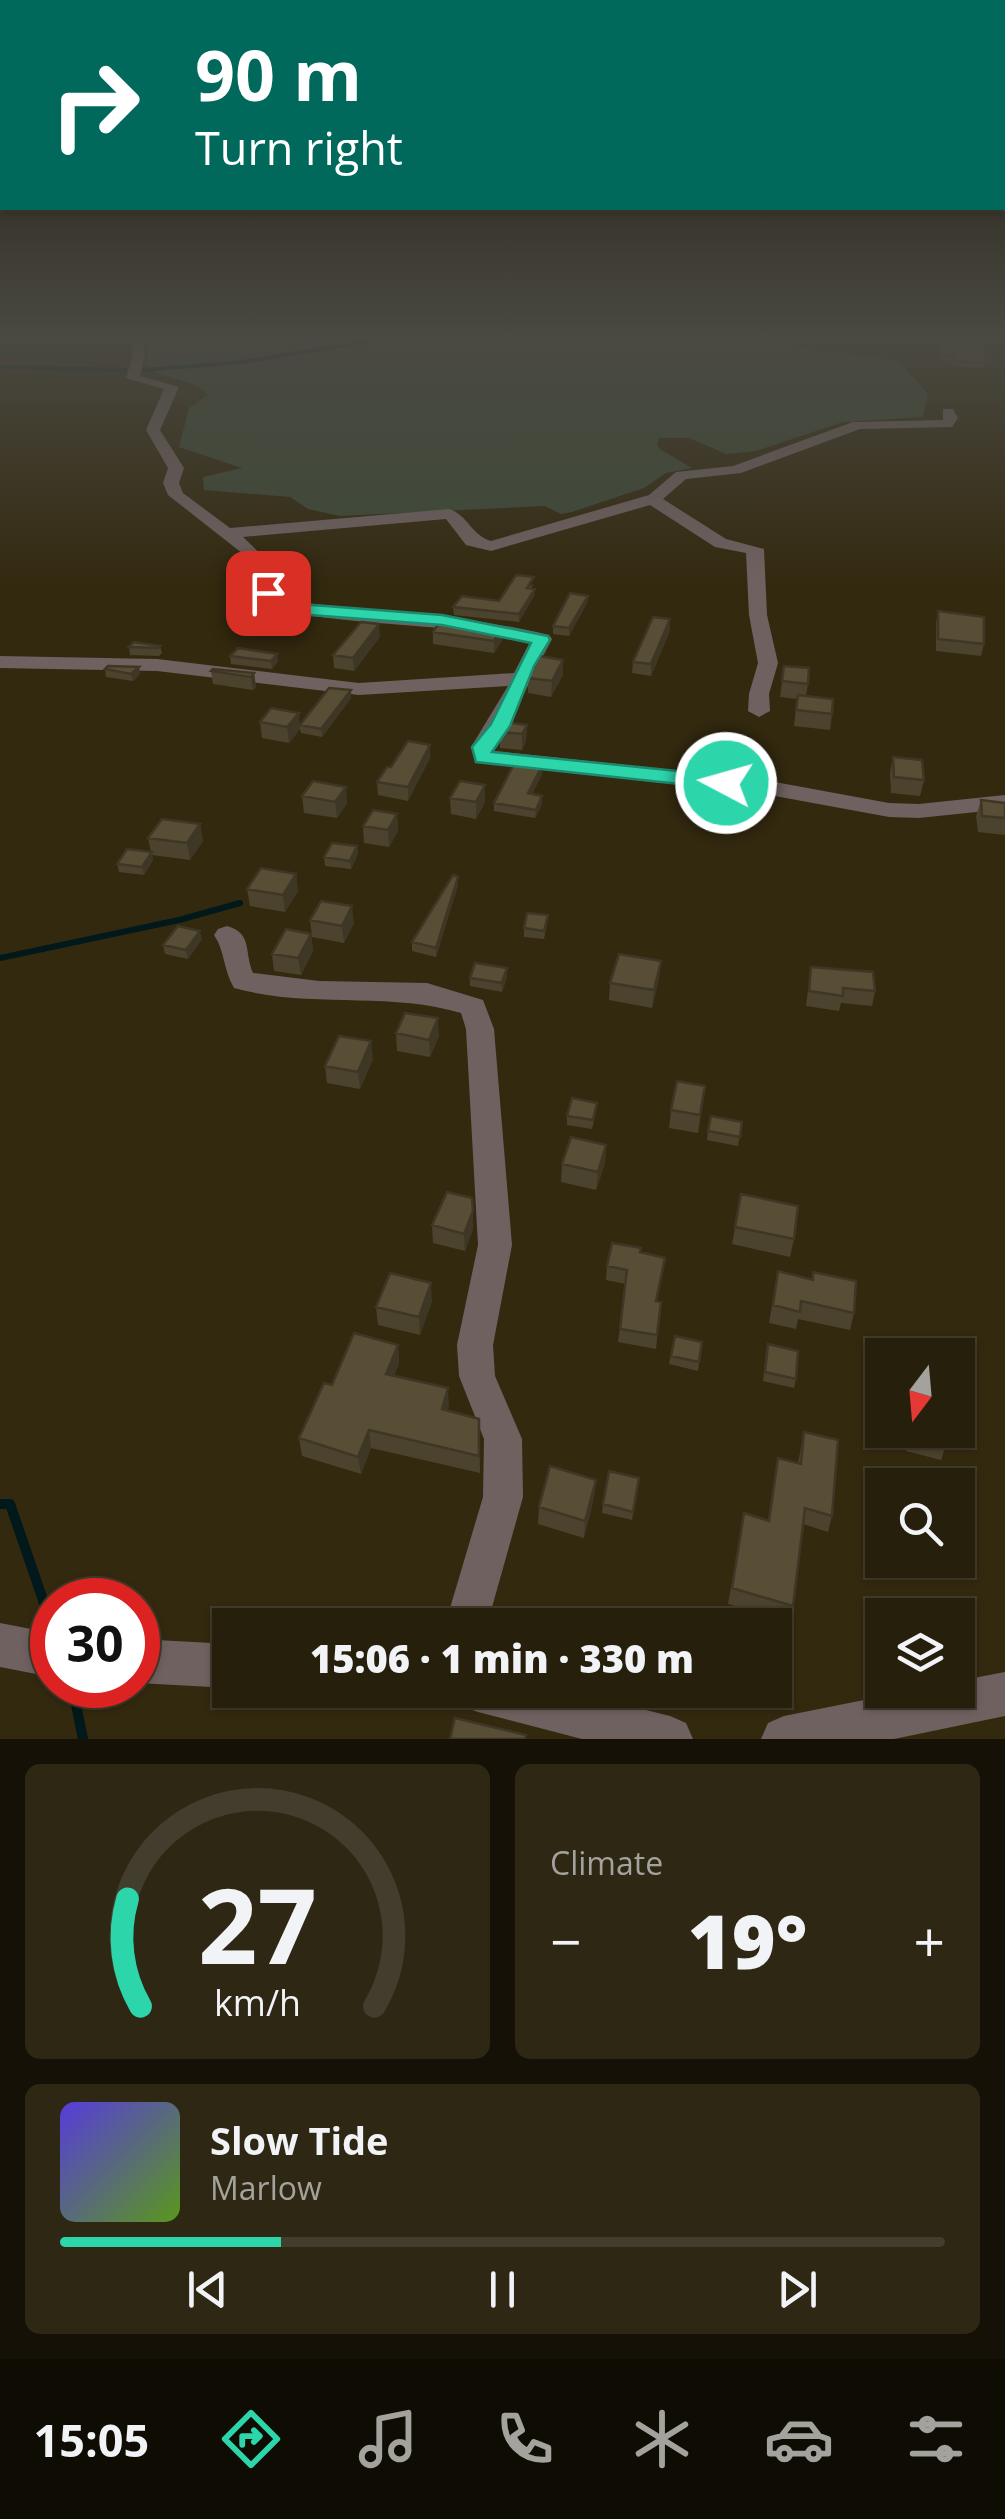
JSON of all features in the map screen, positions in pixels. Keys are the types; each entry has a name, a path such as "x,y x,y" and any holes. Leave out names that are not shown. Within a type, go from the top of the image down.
{"street":[{"path":"156,422 153,430 160,448 176,468 172,488 268,570 272,604 442,620 542,640 520,678 500,726 482,747 483,757 764,787 888,810 919,811 1005,802"},
{"path":"228,533 449,514 472,542 490,546 652,499 682,475 734,470 833,432 871,422"},
{"path":"878,422 949,422"},
{"path":"652,499 722,543 755,549 758,615 768,663 759,694 759,710"},
{"path":"0,662 157,665 359,689 520,678"},
{"path":"227,936 234,940 236,967 244,981 319,992 428,994 473,1007 480,1029 495,1245 475,1345 477,1376 502,1438 503,1496 471,1608"},
{"path":"160,1663 212,1665"},
{"path":"784,1739 1005,1694"},
{"path":"549,1708 670,1739"}],"green space":[{"path":"185,422 843,422 756,451 726,454 689,438 659,438 660,449 692,468 666,473 644,488 561,514 545,506 340,516 308,509 290,497 204,490 203,477 242,468 179,447"}],"building":[{"path":"516,575 534,577 527,588 535,589 519,614 453,607 462,596 499,601"},
{"path":"570,593 588,596 569,628 553,626"},
{"path":"938,611 984,617 984,644 938,639"},
{"path":"653,617 670,619 651,664 633,662"},
{"path":"441,620 502,628 494,641 433,632"},
{"path":"361,622 379,624 353,658 333,655"},
{"path":"134,642 160,646 129,647"},
{"path":"238,648 277,654 271,661 230,656"},
{"path":"540,656 563,660 552,681 528,678"},
{"path":"784,666 809,668 808,684 782,681"},
{"path":"139,667 131,674 105,669"},
{"path":"213,669 254,673 251,677"},
{"path":"329,688 351,690 321,729 300,725"},
{"path":"798,695 833,699 832,714 796,710"},
{"path":"271,708 299,713 287,727 260,722"},
{"path":"505,722 527,725 522,734 500,732"},
{"path":"408,741 430,745 408,787 377,782 391,767"},
{"path":"893,757 922,760 924,780 894,777"},
{"path":"515,762 542,766 528,793 542,796 536,810 494,803"},
{"path":"313,781 346,787 335,802 302,796"},
{"path":"460,781 485,785 476,802 450,798"},
{"path":"981,800 1005,803 1005,818 982,816"},
{"path":"373,810 397,814 388,830 363,826"},
{"path":"162,819 200,824 187,843 148,838"},
{"path":"332,843 357,846 350,861 324,857"},
{"path":"127,849 152,852 142,867 117,864"},
{"path":"261,868 296,874 283,895 247,889"},
{"path":"453,875 458,877 436,948 412,942"},
{"path":"321,901 352,906 342,926 310,920"},
{"path":"527,913 548,915 544,931 524,928"},
{"path":"178,926 200,931 186,950 163,945"},
{"path":"286,929 311,934 298,958 272,954"},
{"path":"619,954 661,961 654,990 610,983"},
{"path":"475,963 507,968 502,983 470,978"},
{"path":"811,967 873,972 875,991 843,988 843,996 809,991"},
{"path":"405,1013 438,1018 429,1040 396,1033"},
{"path":"339,1036 371,1041 358,1072 325,1066"},
{"path":"677,1081 705,1086 700,1115 671,1110"},
{"path":"572,1098 597,1103 593,1120 567,1116"},
{"path":"711,1116 742,1122 740,1137 708,1131"},
{"path":"571,1137 606,1145 598,1172 562,1164"},
{"path":"447,1192 472,1198 473,1211 464,1234 432,1225"},
{"path":"741,1194 798,1206 794,1239 735,1227"},
{"path":"612,1243 641,1248 640,1252 665,1258 656,1301 661,1302 657,1335 620,1329 627,1270 607,1266"},
{"path":"778,1271 813,1280 813,1272 856,1281 854,1313 801,1301 800,1312 773,1305"},
{"path":"390,1273 431,1283 419,1317 376,1307"},
{"path":"354,1333 398,1345 386,1374 448,1388 442,1409 479,1419 479,1456 369,1430 358,1457 299,1438 324,1383 332,1385"},
{"path":"675,1336 702,1342 699,1362 671,1356"},
{"path":"768,1344 798,1351 796,1379 765,1372"},
{"path":"804,1432 838,1440 832,1516 805,1508 793,1606 732,1588 744,1513 769,1521 778,1458 801,1464"},
{"path":"550,1466 596,1480 585,1521 539,1507"},
{"path":"609,1471 639,1478 633,1512 603,1504"},
{"path":"455,1718 526,1735 525,1739 450,1739"}],"waterway":[{"path":"0,958 240,903"},
{"path":"0,1504 10,1504 35,1578"},
{"path":"77,1708 83,1739"}],"route":[{"path":"268,593 272,604 284,608 442,620 542,640 525,666 500,726 482,747 483,757 726,783"}]}
